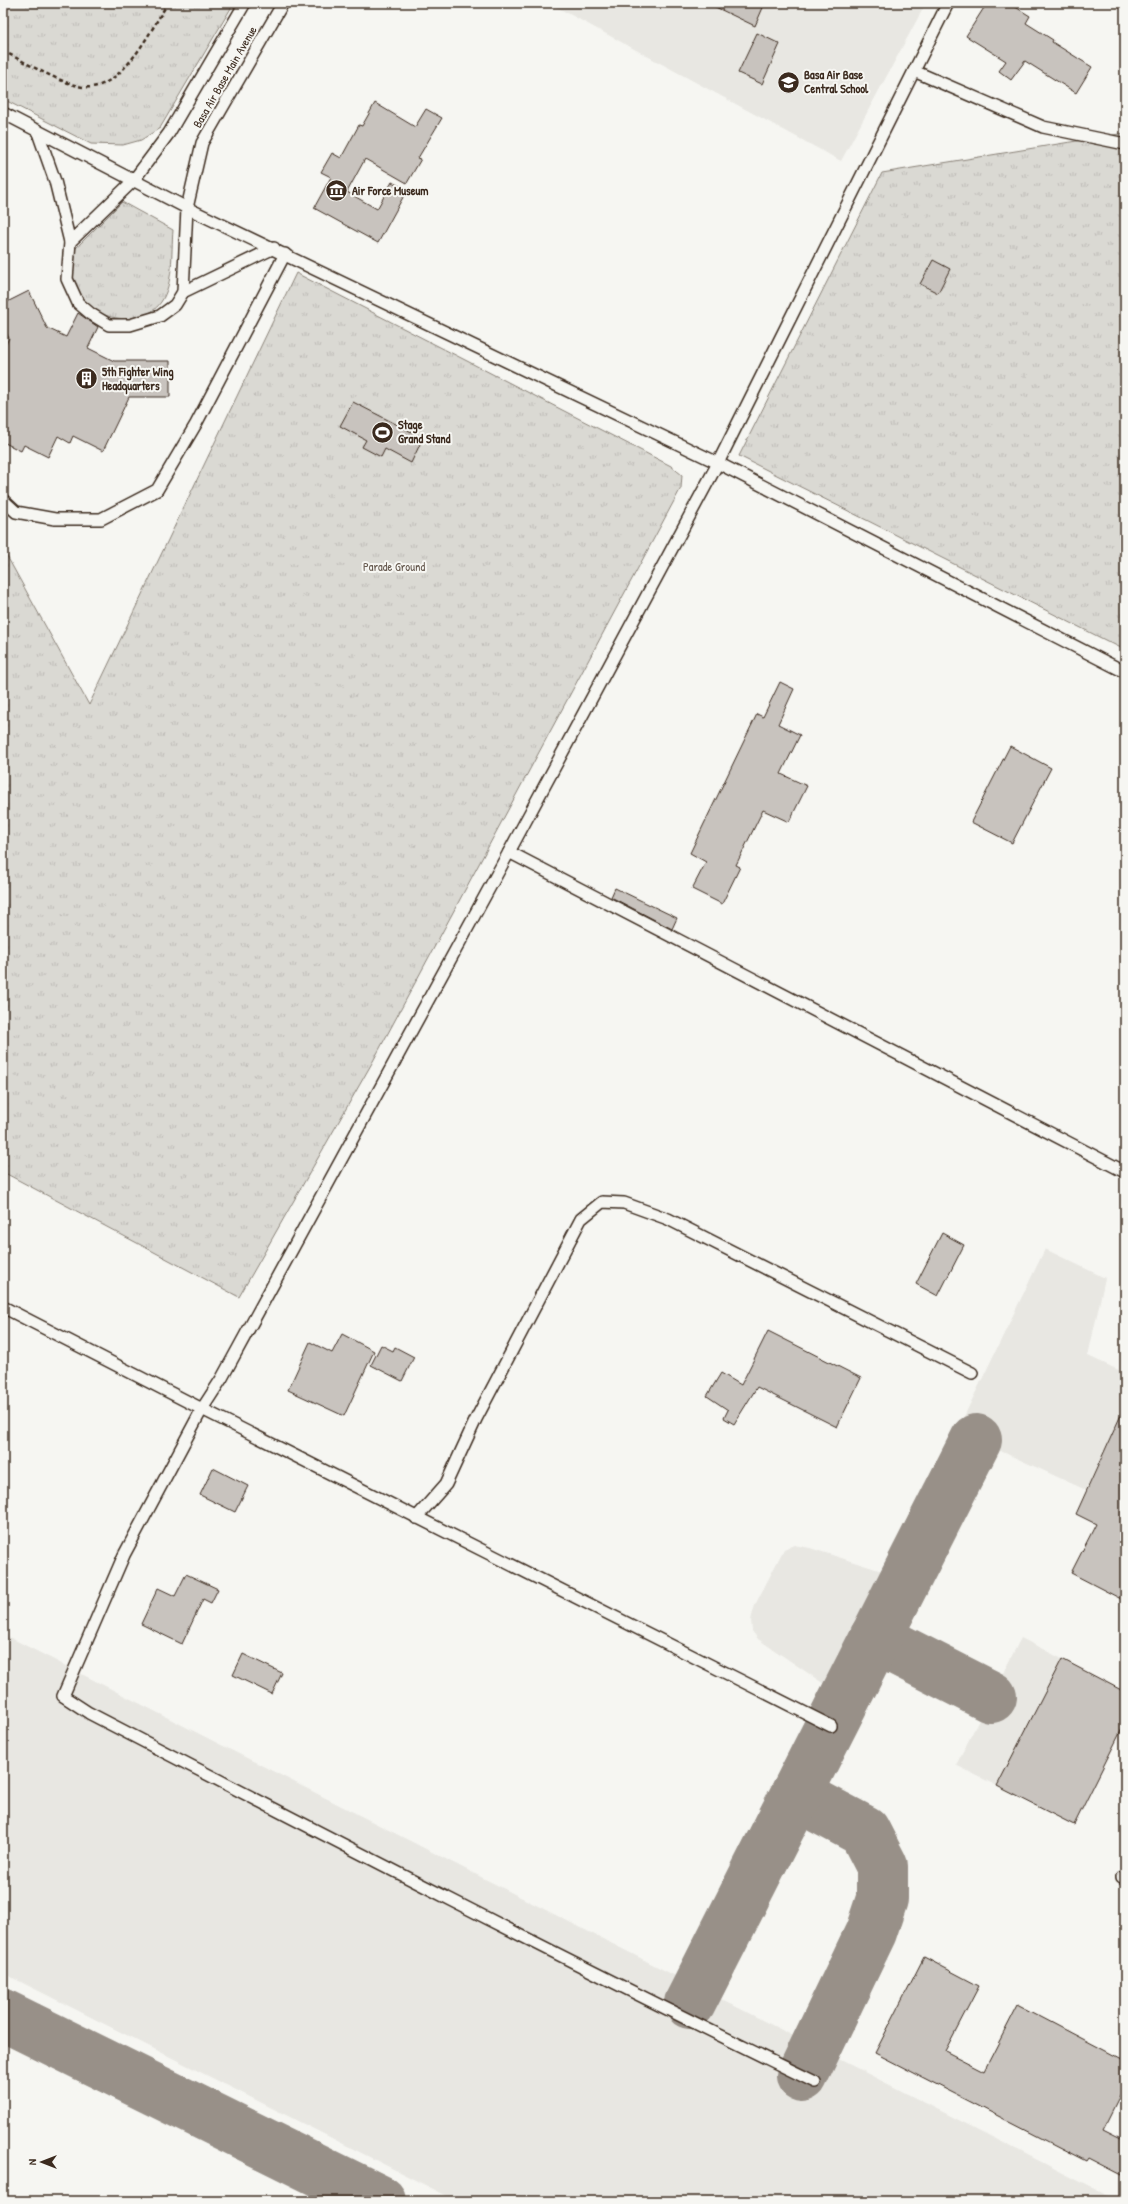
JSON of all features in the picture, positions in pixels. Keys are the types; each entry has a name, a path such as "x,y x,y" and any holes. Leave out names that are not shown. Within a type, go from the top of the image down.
{"lane":[{"name":"Basa Air Base Main Avenue","path":"133,181 169,133 245,3"},
{"name":"Basa Air Base Main Avenue","path":"187,208 202,143 283,3"},
{"path":"815,2082 686,2019 304,1824 89,1713 63,1696 124,1555 202,1409 222,1378 509,852 718,463 948,3"},
{"path":"914,71 1043,127 1125,144"},
{"path":"3,113 187,208 274,248 718,463 1125,672"},
{"path":"37,130 55,181 70,242 67,279 78,303 91,314 109,325 130,326 160,316 175,305 183,292 187,208"},
{"path":"70,242 133,181"},
{"path":"183,292 274,248"},
{"path":"3,500 16,512 55,520 101,518 157,490 196,424 285,254"},
{"path":"509,852 1125,1172"},
{"path":"416,1518 446,1484 476,1419 581,1219 602,1202 624,1203 668,1219 972,1373"},
{"path":"3,1307 416,1518 830,1726"}],"path":[{"path":"3,51 49,74 79,86 100,86 122,73 168,3"}],"shaded area":[{"name":"Basa Air Base Central School","path":"549,3 926,3 841,161"},
{"path":"1045,1249 1105,1278 1088,1356 1125,1373 1125,1406 1086,1490 957,1431"},
{"path":"794,1545 810,1548 885,1572 827,1686 758,1639 752,1631 751,1620 755,1605 784,1549"},
{"path":"3,1634 1118,2201 457,2201 3,1973"},
{"path":"1021,1638 1062,1659 997,1786 956,1765"}],"green space":[{"path":"3,3 234,3 160,128 141,140 123,145 91,144 3,99"},
{"path":"1125,133 1125,650 739,456 882,173"},
{"path":"122,202 173,230 170,277 161,302 151,312 139,317 126,319 112,317 98,312 86,304 77,294 71,274 73,251"},
{"name":"Parade Ground","path":"296,273 671,466 682,475 681,488 372,1063 239,1297 3,1172 3,549 89,705"}],"building":[{"path":"707,3 765,3 755,26"},
{"path":"987,3 1009,3 1030,16 1026,23 1053,40 1052,42 1092,67 1076,93 1025,61 1011,80 999,71 1006,61 966,36"},
{"path":"757,33 780,44 762,84 738,73"},
{"name":"Air Force Museum","path":"375,103 415,127 426,109 442,118 418,158 421,159 407,183 365,159 347,192 377,209 392,182 407,190 378,243 314,208 331,177 321,172 332,153 341,158 359,125 362,126"},
{"path":"933,260 950,269 938,293 920,284"},
{"name":"5th Fighter Wing Headquarters","path":"29,291 47,328 66,337 78,313 98,327 88,348 114,361 170,361 170,397 129,397 103,451 73,436 70,443 58,436 48,457 24,445 21,451 3,442 3,350 9,338 3,327 3,304"},
{"name":"Stage Grand Stand","path":"353,402 423,438 411,463 385,449 381,457 362,447 366,440 340,426"},
{"path":"780,682 794,689 778,724 800,735 781,774 807,786 789,822 763,810 736,865 740,867 722,904 692,889 706,862 690,853 757,714 763,717"},
{"path":"1010,746 1051,768 1012,843 971,822"},
{"path":"615,888 677,918 672,929 611,897"},
{"path":"942,1233 964,1245 938,1296 916,1284"},
{"path":"768,1331 861,1378 837,1427 757,1387 734,1424 724,1418 728,1410 707,1396 721,1373 741,1385"},
{"path":"342,1334 374,1351 344,1416 288,1390 310,1342 332,1353"},
{"path":"381,1345 393,1351 395,1347 414,1357 402,1381 371,1365"},
{"path":"1125,1406 1125,1601 1071,1573 1096,1524 1076,1514"},
{"path":"213,1468 248,1486 235,1512 200,1495"},
{"path":"186,1574 218,1589 211,1603 203,1599 182,1644 141,1624 158,1588 175,1596"},
{"path":"243,1654 282,1673 272,1694 233,1675"},
{"path":"1062,1659 1125,1692 1125,1723 1074,1825 997,1786"},
{"path":"924,1957 979,1986 945,2051 984,2071 1018,2005 1125,2061 1125,2085 1103,2129 1125,2140 1125,2177 1088,2158 1086,2161 875,2053"}],"taxiway":[{"path":"690,2003 976,1440"},
{"path":"875,1638 991,1697"},
{"path":"796,1795 864,1831 882,1866 882,1899 871,1932 802,2076"},
{"path":"3,2015 380,2201"}],"place":[{"name":"Basa Air Base Central School","path":"789,82"},
{"name":"Air Force Museum","path":"336,191"},
{"name":"5th Fighter Wing Headquarters","path":"86,379"},
{"name":"Stage Grand Stand","path":"382,432"}]}
